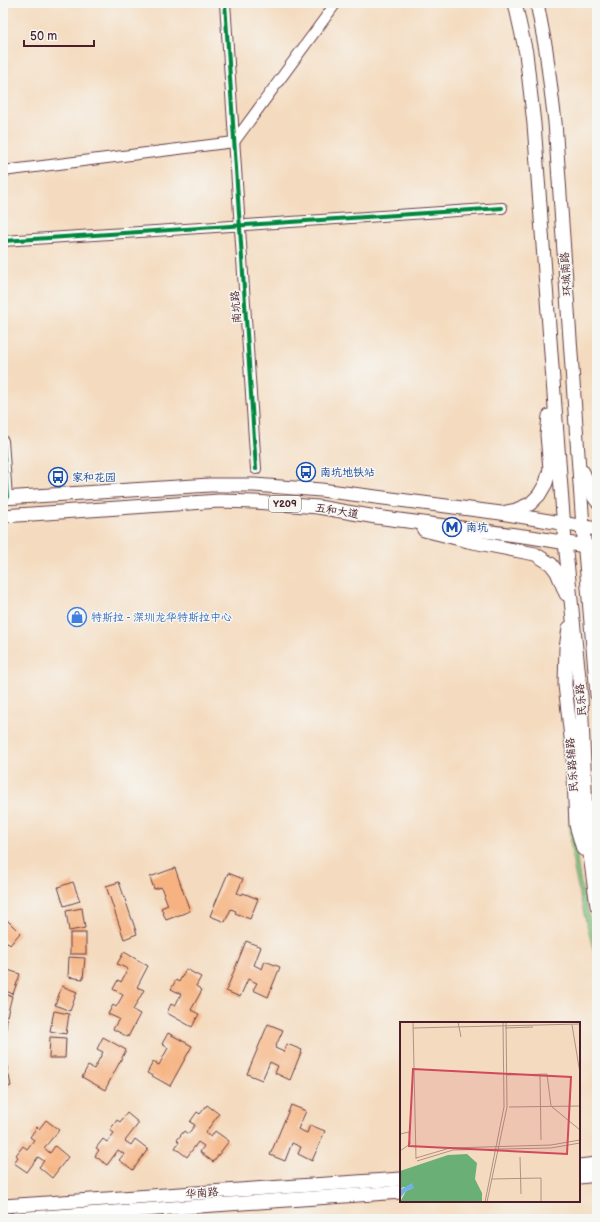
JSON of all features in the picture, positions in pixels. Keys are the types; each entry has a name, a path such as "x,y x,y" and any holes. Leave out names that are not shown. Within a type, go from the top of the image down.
{"main road":[{"name":"环城南路","path":"515,3 526,53 534,124 565,542"},
{"name":"环城南路","path":"537,3 546,50 555,122 583,527 591,547"},
{"path":"501,513 516,510 530,504 540,496 546,484 550,469 548,435 554,389 574,388"},
{"path":"579,459 585,479 597,501"},
{"name":"五和大道","path":"5,498 210,485 254,485 321,490 501,513 597,529"},
{"name":"五和大道","path":"3,516 219,501 255,502 318,507 376,517 565,542 591,547"},
{"path":"376,517 468,542 535,554 551,564 557,572 564,586 572,609"},
{"name":"民乐路","path":"565,542 581,697 587,833 597,906"},
{"name":"民乐路","path":"591,547 590,618 597,695"},
{"path":"590,618 597,590"},
{"path":"580,1166 597,1164"},
{"path":"580,1177 597,1175"},
{"name":"华南路","path":"3,1206 400,1179"},
{"name":"华南路","path":"15,1219 400,1192"}],"street":[{"name":"南坑路","path":"225,3 256,470"},
{"path":"3,170 234,142 336,3"},
{"path":"3,241 502,208"},
{"path":"3,441 5,498"}],"green space":[{"path":"570,815 574,831 582,890 595,943 597,964 574,868"}],"building":[{"path":"175,868 190,911 166,920 161,908 168,905 161,887 154,889 150,877"},
{"path":"228,873 243,879 237,893 242,895 243,893 258,899 250,919 235,913 236,911 231,909 225,922 210,916"},
{"path":"73,882 80,901 64,906 58,887"},
{"path":"119,882 137,934 124,939 106,886"},
{"path":"82,908 85,928 69,931 66,911"},
{"path":"6,919 20,933 10,945 3,938 3,922"},
{"path":"70,933 86,933 86,954 70,954"},
{"path":"246,941 261,947 254,965 262,969 265,961 280,967 268,997 253,990 257,983 248,979 240,997 226,991"},
{"path":"124,952 148,966 137,987 144,990 133,1010 140,1014 128,1037 113,1029 119,1019 108,1014 113,1005 116,1007 123,995 113,989 118,980 121,982 128,969 117,964"},
{"path":"69,957 85,958 83,979 68,977"},
{"path":"5,969 20,974 13,994 3,990 3,976"},
{"path":"186,969 201,977 196,986 202,990 191,1010 199,1014 192,1027 167,1013 171,1004 175,1006 181,994 171,989 176,980 179,982"},
{"path":"62,986 77,992 70,1011 55,1005"},
{"path":"3,994 12,996 7,1016 3,1015"},
{"path":"54,1011 69,1014 66,1034 50,1031"},
{"path":"3,1018 7,1019 5,1039 3,1039"},
{"path":"268,1024 283,1030 275,1048 284,1052 287,1044 302,1050 290,1080 275,1073 278,1066 270,1062 262,1080 247,1074"},
{"path":"168,1033 192,1046 170,1086 147,1073 153,1062 159,1065 168,1048 162,1044"},
{"path":"50,1037 66,1038 65,1058 49,1058"},
{"path":"103,1037 126,1050 105,1090 82,1077 88,1066 94,1069 103,1052 97,1049"},
{"path":"3,1044 5,1044 6,1064 3,1064"},
{"path":"7,1066 11,1086 3,1088 3,1067"},
{"path":"207,1105 219,1114 205,1133 211,1137 215,1131 229,1141 213,1162 200,1152 204,1146 198,1142 187,1157 175,1148 179,1142 177,1140 184,1131 188,1134 195,1125 190,1122 197,1112 200,1114"},
{"path":"291,1105 306,1111 298,1129 307,1133 310,1125 325,1131 312,1161 298,1154 301,1147 292,1143 285,1161 270,1155"},
{"path":"127,1113 139,1123 125,1141 131,1145 135,1139 148,1149 133,1170 119,1160 124,1154 118,1150 107,1165 95,1156 99,1150 96,1148 103,1139 107,1142 114,1133 110,1130 117,1120 120,1122"},
{"path":"46,1120 59,1130 44,1148 50,1153 55,1146 68,1157 52,1178 39,1167 44,1161 38,1157 27,1172 14,1163 18,1157 16,1155 23,1146 27,1149 34,1140 30,1137 37,1127 39,1129"}],"cycle path":[{"path":"225,3 256,469"},
{"path":"3,241 502,208"},
{"path":"3,441 7,498"}],"place":[{"name":"南坑地铁站","path":"306,472"},
{"name":"家和花园","path":"58,477"},
{"name":"南坑","path":"452,527"},
{"name":"特斯拉 - 深圳龙华特斯拉中心","path":"77,617"}]}
